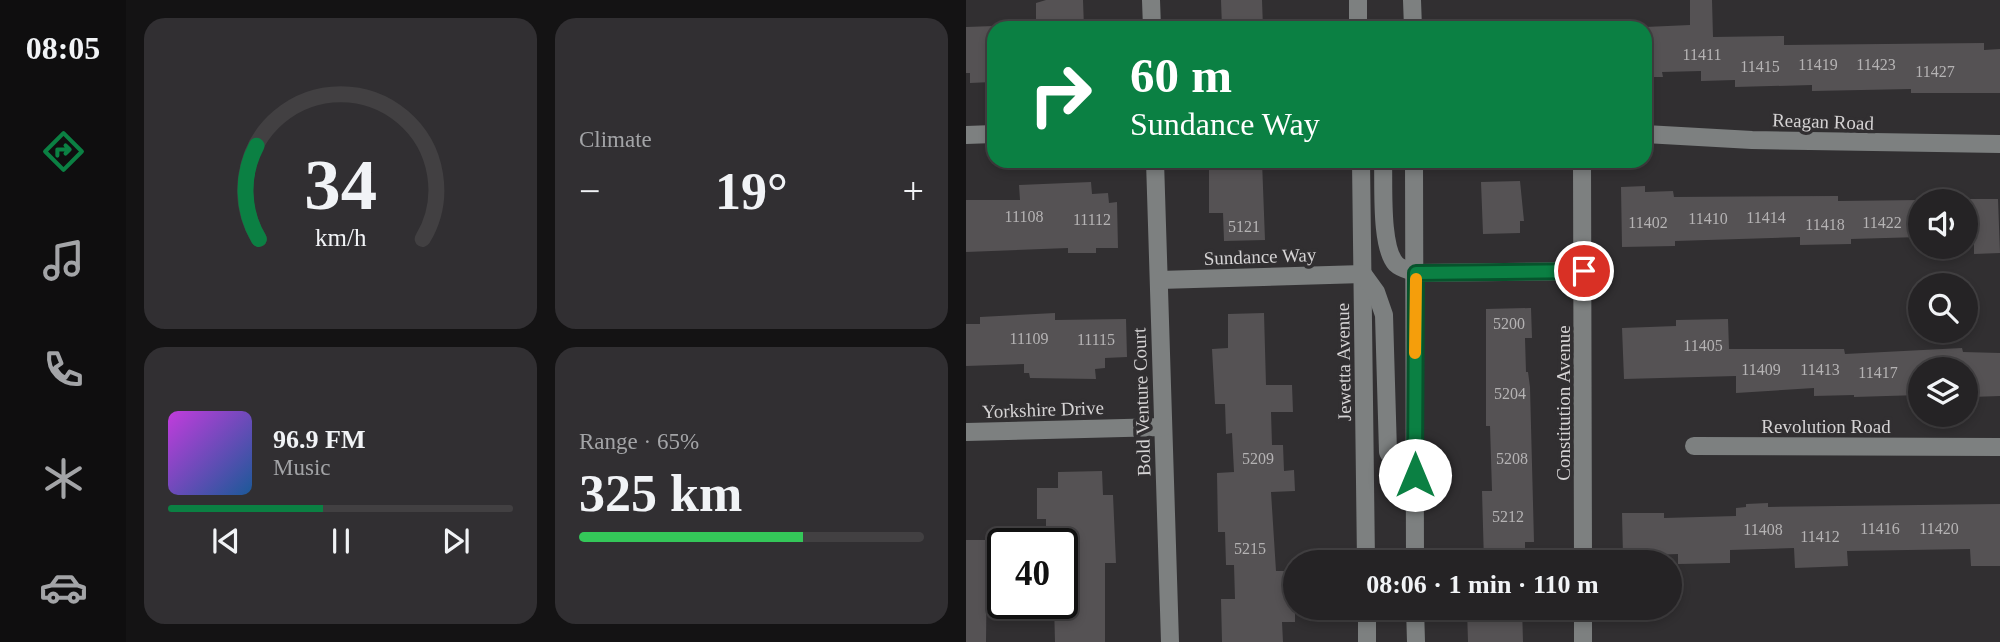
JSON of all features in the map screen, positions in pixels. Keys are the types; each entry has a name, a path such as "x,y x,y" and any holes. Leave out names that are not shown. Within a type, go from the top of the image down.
{"street":[{"path":"1151,0 1152,21"},
{"path":"1358,0 1358,21"},
{"path":"1412,0 1413,21"},
{"path":"966,135 987,134"},
{"name":"Reagan Road","path":"1652,134 1752,141 2000,144"},
{"name":"Bold Venture Court","path":"1155,168 1170,642"},
{"name":"Jewetta Avenue","path":"1361,168 1366,550"},
{"path":"1384,168 1386,231 1394,262 1416,273 1584,271"},
{"path":"1415,168 1415,550"},
{"name":"Constitution Avenue","path":"1582,168 1583,550"},
{"path":"1363,274 1376,292 1384,315 1388,452 1415,500"},
{"name":"Sundance Way","path":"1158,280 1363,274"},
{"name":"Yorkshire Drive","path":"966,432 1163,427"},
{"name":"Revolution Road","path":"1694,446 2000,447"},
{"path":"1367,620 1367,642"},
{"path":"1415,620 1416,642"},
{"path":"1583,620 1583,642"}],"building":[{"path":"1046,0 1083,0 1084,21 1036,21 1036,3"},
{"path":"1221,0 1262,0 1263,21 1222,21"},
{"path":"1690,0 1712,0 1713,37 1784,36 1784,45 1984,43 1984,50 2000,49 2000,93 1911,93 1911,89 1812,91 1812,85 1735,87 1735,80 1701,81 1701,71 1662,72 1663,77 1652,77 1652,27 1690,25"},
{"path":"987,26 987,82 970,83 970,73 966,73 966,27"},
{"path":"1209,168 1262,168 1265,240 1224,241 1223,213 1209,213"},
{"path":"1520,181 1524,221 1520,221 1520,233 1483,234 1481,182"},
{"path":"1091,182 1092,194 1108,193 1109,203 1117,202 1118,248 1096,248 1096,253 1068,253 1068,248 966,252 966,200 1020,200 1019,185"},
{"path":"1645,186 1645,192 1673,191 1674,197 1838,196 1838,201 1908,200 1908,237 1851,239 1851,244 1800,245 1800,237 1675,241 1675,246 1622,247 1621,187"},
{"path":"1978,199 1998,199 2000,253 1978,254"},
{"path":"1531,308 1532,338 1525,338 1526,372 1530,387 1534,542 1525,542 1525,550 1484,550 1482,491 1492,491 1490,426 1486,426 1486,309"},
{"path":"1055,313 1055,320 1126,319 1127,357 1105,358 1105,368 1095,369 1096,379 1030,378 1029,373 1024,373 1024,364 966,366 966,324 980,324 980,317"},
{"path":"1264,313 1266,385 1292,385 1293,412 1271,412 1272,445 1283,445 1284,471 1294,470 1295,491 1271,492 1276,571 1283,571 1283,620 1295,620 1282,622 1283,642 1222,642 1221,599 1235,599 1234,565 1226,565 1225,532 1218,532 1217,473 1234,472 1232,433 1226,434 1225,404 1215,404 1212,349 1228,348 1228,314"},
{"path":"1728,319 1729,349 1844,349 1845,354 1962,348 1963,352 2000,353 2000,396 1978,397 1978,357 1908,357 1908,395 1814,396 1814,388 1736,393 1736,376 1624,379 1622,328 1676,326 1676,320"},
{"path":"1102,471 1103,495 1113,495 1116,563 1105,563 1105,642 1055,642 1054,619 1078,619 1078,528 1046,528 1046,519 1037,519 1037,488 1058,488 1058,472"},
{"path":"1768,503 1768,507 2000,504 2000,566 1971,566 1970,549 1847,551 1848,566 1795,568 1794,548 1730,550 1730,563 1682,564 1682,550 1623,550 1622,513 1664,513 1664,518 1736,516 1736,508 1746,507 1746,504"},
{"path":"966,540 987,540 986,642 966,642"},
{"path":"1467,620 1522,620 1523,642 1468,642"}],"slow traffic":[{"path":"1415,353 1416,279"}],"route":[{"path":"1415,475 1416,273 1584,271"}]}
